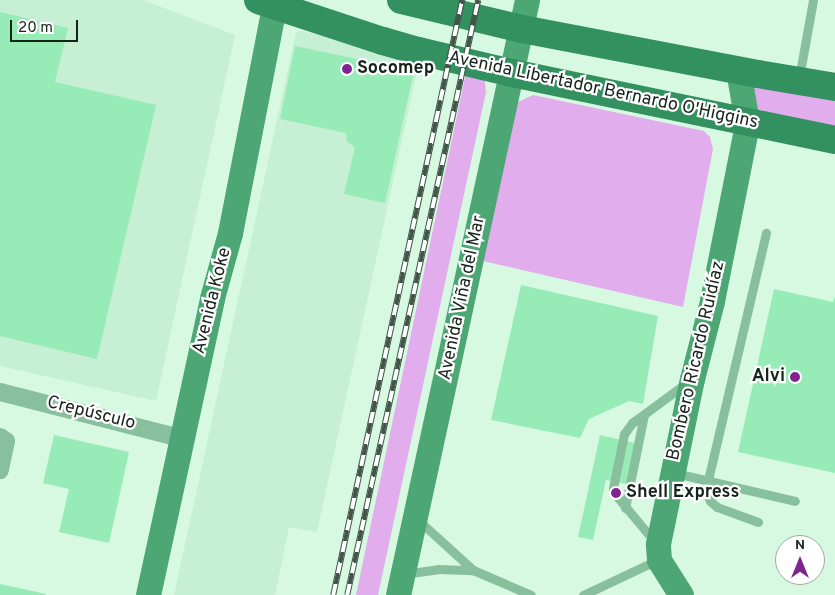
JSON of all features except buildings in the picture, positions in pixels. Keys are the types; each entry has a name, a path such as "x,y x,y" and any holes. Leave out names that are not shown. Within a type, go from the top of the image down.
{"main road":[{"path":"401,0 522,29 798,81 835,86"},
{"name":"Avenida Libertador Bernardo O'Higgins","path":"266,3 383,42 512,73 835,140"}],"street":[{"name":"Avenida Viña del Mar","path":"400,585 528,0"},
{"name":"Avenida Koke","path":"148,595 212,298 230,232 266,3"},
{"path":"738,70 747,122"},
{"name":"Bombero Ricardo Ruidíaz","path":"658,552 672,473 692,379 712,301 747,122"},
{"name":"Crepúsculo","path":"0,394 181,438"},
{"path":"0,437 6,441 0,470"},
{"path":"658,552 681,595"}],"lane":[{"path":"798,81 813,0"},
{"path":"758,522 717,507 710,501 707,495 708,480 766,232"},
{"path":"583,595 597,592 658,552 615,494 613,488 624,434 628,427 692,379"},
{"path":"625,508 644,415"},
{"path":"672,473 795,501"},
{"path":"415,517 474,570 531,595"},
{"path":"400,585 438,569 474,570"}],"shaded area":[{"path":"0,0 143,0 235,35 156,401 0,366"},
{"path":"302,31 420,57 317,532 289,527 275,595 174,595 296,32"},
{"path":"467,68 484,75 486,92 378,595 356,595"},
{"path":"746,83 835,98 835,126 748,108"},
{"path":"533,95 704,131 710,137 713,149 683,307 483,261 516,103"}],"railway":[{"path":"333,595 462,0"},
{"path":"347,595 478,0"}],"place":[{"name":"Socomep","path":"347,69"},
{"name":"Alvi","path":"795,377"},
{"name":"Shell Express","path":"616,493"}]}
